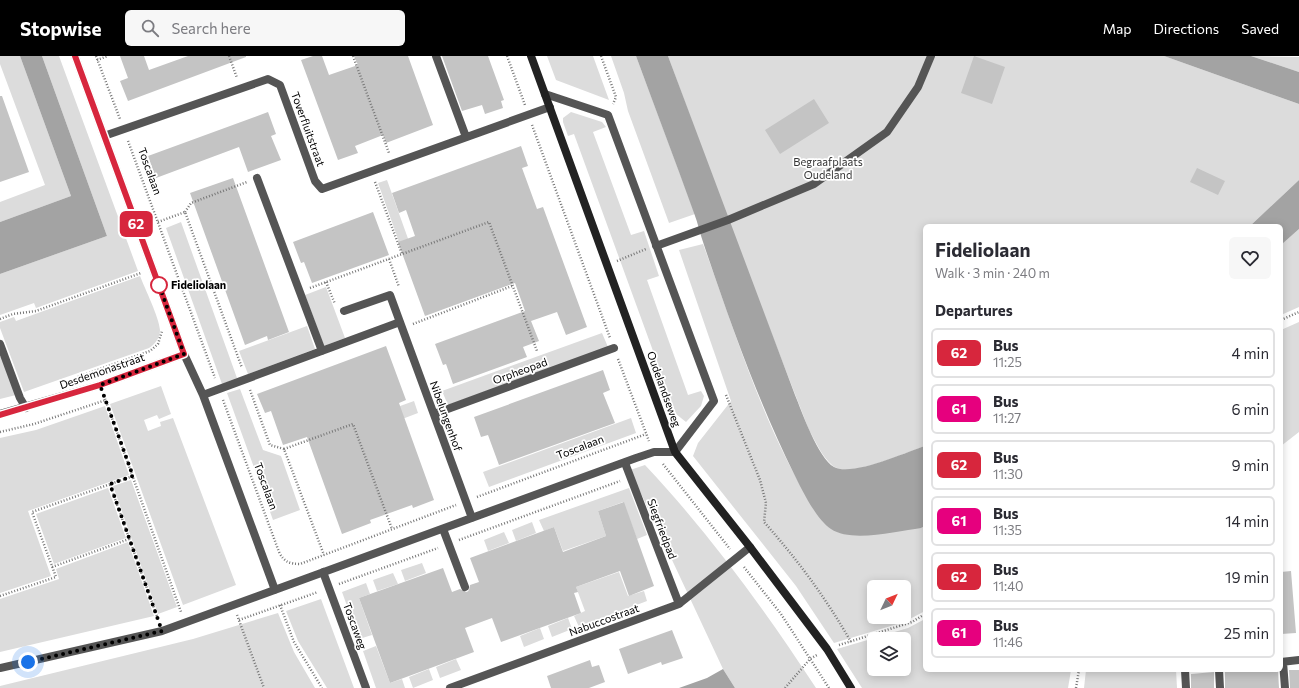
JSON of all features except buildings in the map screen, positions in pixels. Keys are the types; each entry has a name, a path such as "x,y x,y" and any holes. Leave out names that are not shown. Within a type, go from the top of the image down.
{"street":[{"path":"75,56 184,354 203,395 275,590"},
{"path":"436,56 466,137"},
{"name":"Oudelandseweg","path":"531,56 675,452 750,546 827,649 851,688"},
{"path":"656,246 728,220 814,184 887,132 918,87 932,56"},
{"name":"Toverfluitstraat","path":"104,136 241,89 268,78 280,85 315,180 322,188 371,172 550,107"},
{"path":"0,668 162,631 654,452 675,452 714,401 608,115 545,94"},
{"path":"257,178 322,351"},
{"name":"Nibelungenhof","path":"344,311 390,295 472,518"},
{"path":"203,395 400,322"},
{"path":"0,344 20,398 26,408"},
{"name":"Orpheopad","path":"434,414 614,348"},
{"name":"Desdemonastraat","path":"0,414 26,408 100,385 184,354"},
{"name":"Siegfriedpad","path":"625,463 679,604"},
{"path":"443,528 465,587"},
{"name":"Nabuccostraat","path":"450,688 679,604 750,546"},
{"name":"Toscaweg","path":"323,572 366,688"},
{"path":"1283,662 1299,660"},
{"path":"1283,671 1285,688"},
{"path":"1185,672 1186,688"},
{"path":"1219,672 1220,688"}],"path":[{"name":"Toscalaan","path":"96,56 279,552 287,562 300,564 646,434"},
{"path":"97,60 108,56"},
{"path":"229,56 241,89"},
{"path":"353,56 393,164"},
{"path":"507,56 614,348 654,452"},
{"path":"601,56 616,97 608,115"},
{"path":"371,172 402,254"},
{"path":"185,212 190,203 257,178"},
{"path":"298,288 402,254 489,222 537,351"},
{"path":"606,265 656,246"},
{"path":"138,265 144,280"},
{"path":"0,319 13,314 36,311 141,273"},
{"path":"413,324 512,286"},
{"path":"1283,319 1299,312"},
{"path":"71,380 150,351 160,340 162,335 161,327"},
{"path":"100,385 186,623"},
{"path":"724,388 760,480 766,503 764,522 805,571 838,618 851,642"},
{"path":"0,432 34,424 106,400"},
{"path":"284,449 353,424 392,529"},
{"path":"0,596 56,577 32,512 133,476"},
{"path":"239,620 630,478"},
{"path":"110,484 162,631"},
{"path":"52,567 129,539"},
{"path":"275,590 294,642 322,688"},
{"path":"233,605 264,688"},
{"path":"785,688 810,659 827,649 912,622 923,615"},
{"path":"1076,688 1079,672"}],"green space":[{"path":"0,56 20,56 71,196 0,222 0,202 45,185 0,64"},
{"path":"42,56 59,56 138,271 36,308 34,303 0,315 0,274 107,236"},
{"path":"547,56 593,56 609,100 556,80"},
{"path":"611,56 636,56 695,214 669,223 628,111 624,93"},
{"name":"Begraafplaats Oudeland","path":"668,56 1164,56 1299,104 1299,180 1252,224 923,224 923,447 864,467 841,469 833,466 820,449 809,430 742,258"},
{"path":"1251,56 1299,57 1299,72"},
{"path":"571,112 602,122 606,127 593,132 631,235 644,231 659,276 647,280 688,395 701,391 704,396 701,406 686,422 676,414 574,134 568,136 563,118"},
{"path":"387,180 411,247 402,250 378,183"},
{"path":"181,222 237,378 222,384 166,228"},
{"path":"1299,229 1299,307 1283,314 1283,243"},
{"path":"703,244 740,349 768,418 800,485 819,516 921,528 923,527 923,612 911,618 911,580 867,580 867,624 897,624 834,643 796,586 693,456 698,443 731,401 679,250"},
{"path":"140,276 159,324 159,336 153,345 149,348 24,392 0,328 0,322 14,317 16,321"},
{"path":"326,287 345,338 324,346 305,295"},
{"path":"1299,322 1299,432 1283,444 1283,329"},
{"path":"307,326 315,349 248,374 239,351"},
{"path":"602,333 608,347 448,405 442,391"},
{"path":"2,356 16,395 0,399 0,357"},
{"path":"161,386 171,414 159,419 157,415 144,420 148,431 161,426 160,422 173,418 236,585 183,605 110,404"},
{"path":"240,389 263,450 281,456 300,510 273,520 227,393"},
{"path":"414,401 418,413 368,432 364,419"},
{"path":"105,406 129,475 28,511 51,576 0,593 0,438 36,430"},
{"path":"631,418 636,433 489,487 483,472"},
{"path":"645,465 714,545 777,630 816,688 735,688 723,669 630,470"},
{"path":"131,480 177,607 158,614 113,486"},
{"path":"108,488 126,538 54,564 36,514"},
{"path":"629,488 647,535 637,539 623,502 598,511 606,536 563,551 554,527 544,531 539,520"},
{"path":"532,522 536,533 516,541 512,530"},
{"path":"504,532 509,543 488,551 484,540"},
{"path":"128,542 154,616 0,652 0,599 59,579 56,569"},
{"path":"422,563 426,573 405,581 401,570"},
{"path":"619,572 628,596 644,591 647,601 579,627 574,616 585,611 576,587"},
{"path":"393,573 398,584 377,591 373,580"},
{"path":"366,583 370,594 359,598 372,635 359,639 342,592"},
{"path":"321,599 354,688 327,688 298,641 286,611"},
{"path":"278,613 294,652 315,688 0,688 0,686 193,639"},
{"path":"568,618 572,629 552,637 548,626"},
{"path":"923,620 923,672 1071,672 1068,688 862,688 837,649 867,640 867,676 911,676 911,632 894,632 908,628"},
{"path":"540,628 544,639 524,647 520,636"},
{"path":"376,646 390,683 402,679 405,688 376,688 363,651"},
{"path":"456,659 461,670 440,678 436,667"},
{"path":"429,669 433,680 413,688 409,677"},
{"path":"1086,672 1176,672 1177,688 1084,688"}],"shaded area":[{"path":"20,56 42,56 107,236 0,274 0,222 71,196"},
{"path":"636,56 668,56 795,395 816,445 828,462 834,467 842,469 853,469 866,466 923,447 923,527 875,535 850,535 831,529 820,518 797,481 768,418 734,332 695,217"},
{"path":"1164,56 1251,56 1299,72 1299,104"},
{"path":"1299,180 1299,229 1283,243 1283,224 1252,224"},
{"path":"723,669 735,688 679,688 707,678"}],"bus line":[{"name":"62","path":"0,415 100,385 184,354 75,56"}],"place":[{"name":"Fideliolaan","path":"159,285"}],"route":[{"path":"28,662 162,631 110,484 133,476 100,385 184,354 159,285"}]}
